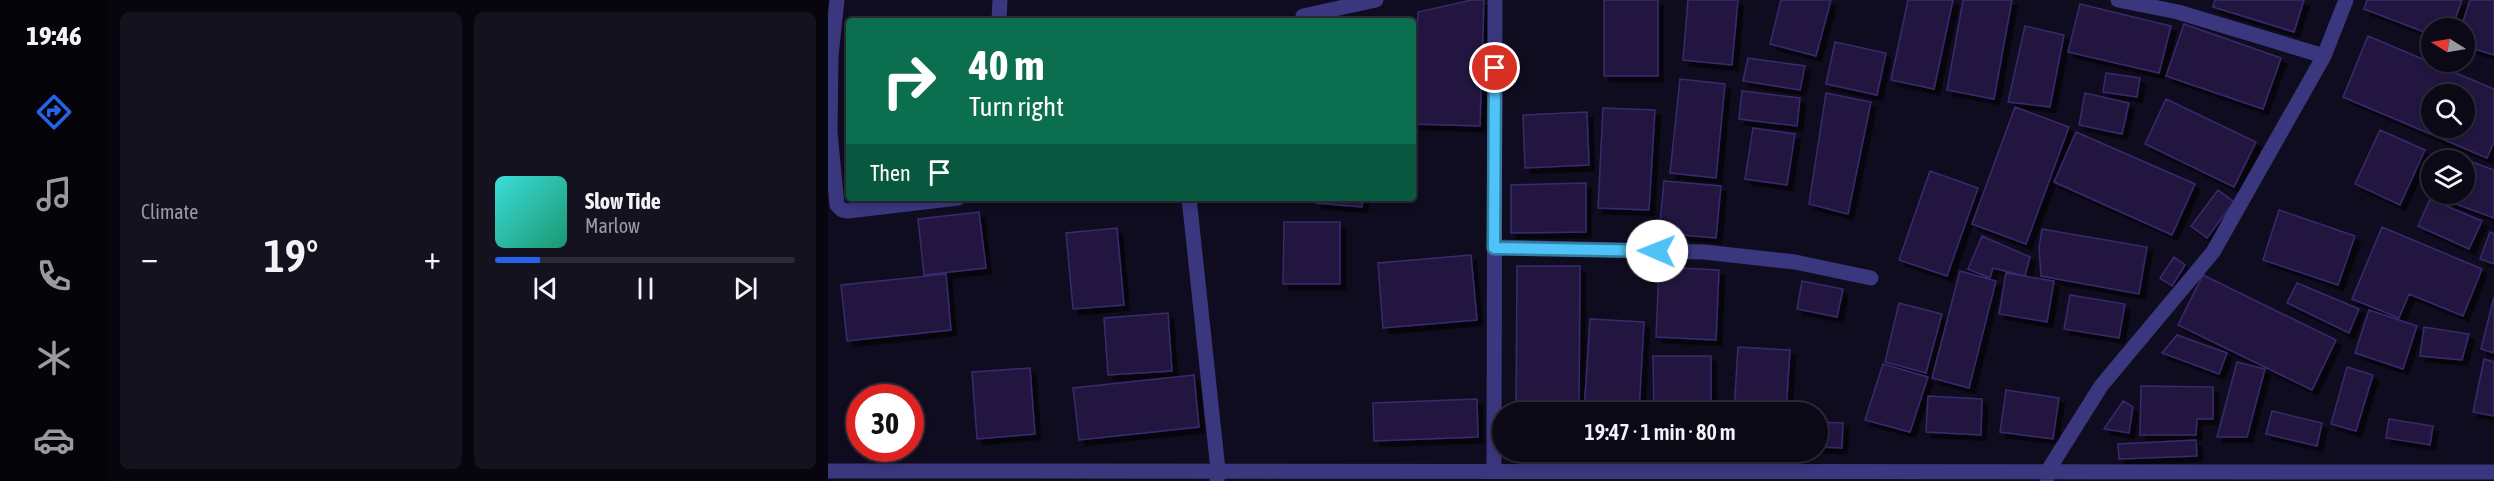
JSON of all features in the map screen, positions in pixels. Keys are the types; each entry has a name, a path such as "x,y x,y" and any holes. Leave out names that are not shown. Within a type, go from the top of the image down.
{"street":[{"path":"837,0 831,56 830,132 837,204 842,210 848,211 933,201"},
{"path":"999,18 1000,0"},
{"path":"1300,0 1304,18 1376,0"},
{"path":"1494,471 1495,0"},
{"path":"2118,0 2178,12 2324,56"},
{"path":"2047,477 2101,386 2213,252 2324,56 2346,0"},
{"path":"1189,201 1217,476"},
{"path":"1494,248 1704,252 1795,262 1871,278"},
{"path":"828,471 1217,476 1494,471 2047,477 2494,472"}],"building":[{"path":"1472,0 1484,0 1480,126 1416,124 1418,12"},
{"path":"1604,0 1658,0 1658,76 1604,76"},
{"path":"1688,0 1738,0 1732,65 1683,60"},
{"path":"1781,0 1831,0 1816,56 1770,44"},
{"path":"1908,0 1953,0 1934,89 1891,80"},
{"path":"1963,0 2012,0 1994,99 1947,90"},
{"path":"2215,0 2304,0 2294,32 2213,7"},
{"path":"2367,0 2462,0 2456,18 2421,18 2421,31 2364,9"},
{"path":"2470,0 2494,0 2494,55 2475,49 2475,18 2464,18"},
{"path":"2080,4 2171,26 2159,73 2068,52"},
{"path":"2184,24 2281,58 2263,109 2166,76"},
{"path":"2025,26 2064,35 2050,107 2008,102"},
{"path":"2368,36 2421,58 2421,72 2454,72 2494,89 2494,142 2487,158 2475,153 2475,150 2468,150 2440,138 2475,138 2475,84 2421,84 2421,130 2343,97"},
{"path":"1835,42 1886,53 1877,95 1826,84"},
{"path":"1748,58 1805,66 1800,90 1743,81"},
{"path":"2106,73 2140,78 2137,97 2103,92"},
{"path":"1680,79 1725,84 1716,178 1670,173"},
{"path":"1742,91 1800,98 1797,126 1739,119"},
{"path":"1826,93 1871,102 1848,214 1809,204"},
{"path":"2085,93 2129,103 2122,134 2079,125"},
{"path":"2166,99 2256,142 2234,187 2145,144"},
{"path":"2015,107 2069,127 2026,244 1972,224"},
{"path":"1603,108 1655,110 1649,210 1598,208"},
{"path":"1587,112 1589,165 1525,168 1523,115"},
{"path":"1753,128 1795,134 1787,185 1745,179"},
{"path":"2380,130 2425,150 2421,150 2421,159 2400,205 2355,184"},
{"path":"2076,132 2195,184 2172,235 2054,182"},
{"path":"2475,163 2494,170 2494,218 2456,204 2475,204"},
{"path":"1930,171 1978,188 1947,276 1899,260"},
{"path":"1664,181 1721,186 1716,238 1659,233"},
{"path":"1586,183 1586,232 1511,233 1511,185"},
{"path":"2218,190 2234,202 2207,238 2191,226"},
{"path":"1316,201 1363,201 1362,207 1316,203"},
{"path":"2428,204 2442,204 2482,221 2469,249 2418,226"},
{"path":"2279,210 2355,236 2338,285 2263,260"},
{"path":"979,212 986,268 924,275 918,219"},
{"path":"1284,222 1340,222 1340,284 1283,284"},
{"path":"2382,227 2482,269 2463,316 2409,294 2399,318 2352,299"},
{"path":"1117,228 1124,305 1073,309 1066,233"},
{"path":"2042,229 2147,247 2139,294 2041,276 2039,248"},
{"path":"2490,232 2494,234 2494,264 2480,259"},
{"path":"1982,236 2030,257 2025,276 1993,268 1990,278 1968,269"},
{"path":"1471,255 1477,320 1383,328 1378,263"},
{"path":"2174,257 2185,265 2172,286 2160,278"},
{"path":"1517,266 1580,266 1579,402 1516,402"},
{"path":"1659,267 1719,270 1716,340 1656,337"},
{"path":"1960,271 1996,281 1969,388 1932,378"},
{"path":"2006,273 2054,281 2047,322 1999,314"},
{"path":"946,274 951,330 847,341 841,285"},
{"path":"2203,275 2336,340 2312,390 2178,325"},
{"path":"1802,281 1843,289 1837,317 1797,309"},
{"path":"2297,283 2359,309 2349,333 2287,303"},
{"path":"2070,295 2125,304 2119,338 2064,329"},
{"path":"2494,297 2494,353 2481,349"},
{"path":"1899,303 1942,314 1926,373 1885,362"},
{"path":"2369,310 2417,326 2403,369 2355,353"},
{"path":"1168,313 1172,371 1108,375 1104,318"},
{"path":"1590,319 1644,322 1640,402 1585,402"},
{"path":"2424,327 2469,334 2462,360 2420,356"},
{"path":"2177,335 2227,353 2219,374 2162,353"},
{"path":"1738,347 1790,350 1787,402 1735,402"},
{"path":"1653,356 1711,356 1711,402 1654,402"},
{"path":"2484,359 2494,362 2494,416 2473,412"},
{"path":"2237,362 2265,369 2247,437 2217,437"},
{"path":"1883,364 1928,377 1910,432 1865,420"},
{"path":"2347,367 2373,375 2356,431 2331,424"},
{"path":"1030,368 1035,434 977,439 972,372"},
{"path":"1194,375 1199,427 1079,440 1073,388"},
{"path":"2141,386 2213,387 2213,419 2197,419 2196,435 2140,435"},
{"path":"2006,390 2059,398 2053,439 2000,432"},
{"path":"1928,396 1982,399 1981,435 1926,432"},
{"path":"1477,399 1478,437 1374,441 1373,403"},
{"path":"2123,401 2133,407 2129,433 2104,429"},
{"path":"2272,411 2322,423 2317,446 2266,434"},
{"path":"2389,419 2433,426 2430,445 2386,438"},
{"path":"1828,422 1843,423 1842,448 1828,447"},
{"path":"2196,440 2197,456 2119,459 2118,444"}],"route":[{"path":"1495,68 1494,248 1657,251"}]}
